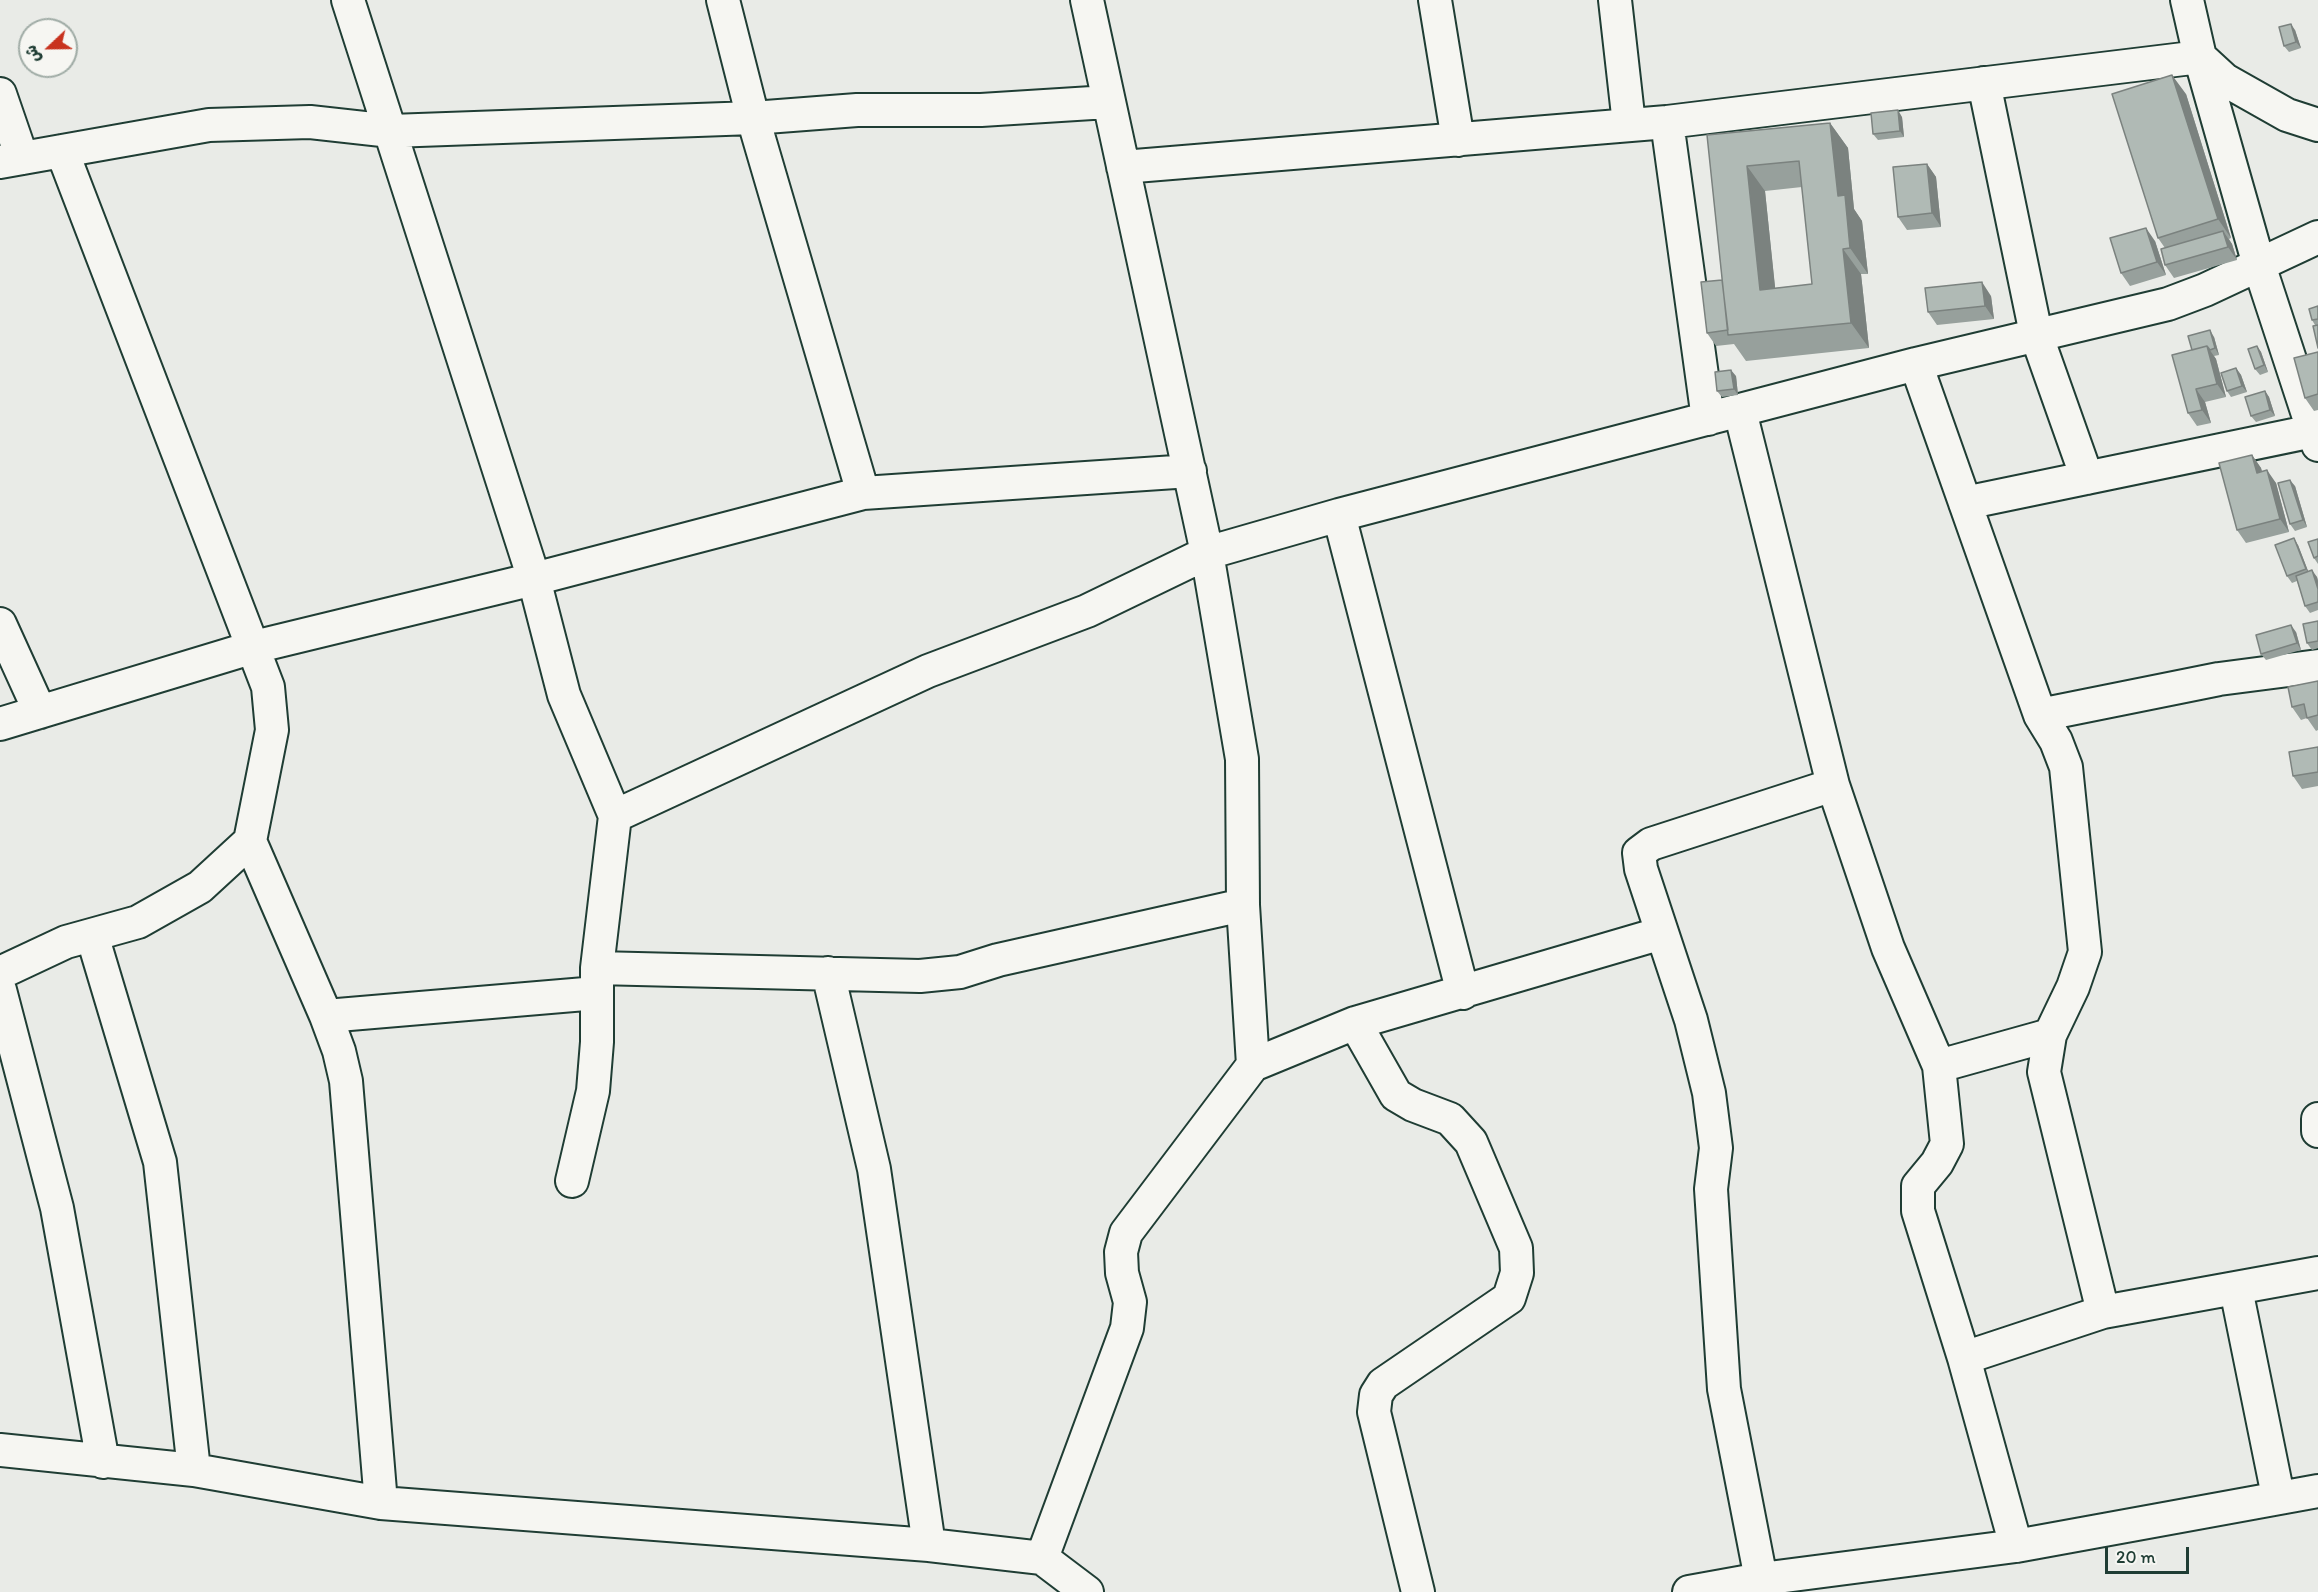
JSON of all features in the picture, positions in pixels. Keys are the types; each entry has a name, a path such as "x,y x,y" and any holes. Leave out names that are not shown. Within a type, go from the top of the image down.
{"street":[{"path":"348,0 534,579 564,694 615,816 597,980 597,1042 593,1091 572,1181"},
{"path":"723,0 753,118 863,493"},
{"path":"1087,0 1207,553 1242,759 1244,905 1253,1065"},
{"path":"1435,0 1458,140"},
{"path":"1615,0 1629,124"},
{"path":"1965,503 2316,435 2259,266 2200,57 2187,0"},
{"path":"1123,166 1667,122 2200,57 2225,80 2287,115 2318,125"},
{"path":"1983,83 2036,334 2087,478"},
{"path":"0,94 11,160 208,125 310,122 391,131 753,118 857,110 981,110 1108,102"},
{"path":"1667,122 1708,419"},
{"path":"62,151 268,687 272,730 250,841 326,1016 339,1051 346,1081 381,1503"},
{"path":"615,816 928,671 1087,611 1207,553 1339,515 1916,364 2168,304 2259,266 2318,237"},
{"path":"1916,364 2040,715 2056,741 2066,767 2085,952 2073,987 2050,1035 2044,1072 2103,1312"},
{"path":"1740,411 1833,785 1888,948 1939,1066 1947,1144 1937,1163 1918,1186 1918,1211 1964,1358 2016,1546"},
{"path":"0,724 254,647 534,579 863,493 1190,471"},
{"path":"1339,515 1462,993"},
{"path":"0,624 40,712"},
{"path":"2040,715 2219,679 2318,666"},
{"path":"1761,1579 1724,1389 1711,1190 1716,1148 1709,1093 1691,1020 1641,869 1639,853 1651,844 1833,785"},
{"path":"0,973 66,942 138,922 200,887 250,841"},
{"path":"326,1016 597,980 828,973 920,976 960,972 998,960 1244,905"},
{"path":"1042,1558 1127,1328 1130,1302 1122,1273 1120,1252 1126,1233 1253,1065 1355,1023 1662,933"},
{"path":"92,935 160,1162 194,1470"},
{"path":"828,973 874,1169 929,1545"},
{"path":"0,990 57,1208 103,1462"},
{"path":"1355,1023 1396,1095 1413,1105 1450,1119 1471,1142 1516,1248 1517,1273 1509,1298 1383,1384 1376,1395 1374,1412 1419,1592"},
{"path":"1939,1066 2050,1035"},
{"path":"2318,1119 2318,1131"},
{"path":"1964,1358 2103,1312 2318,1273"},
{"path":"2236,1289 2278,1496"},
{"path":"0,1450 194,1470 381,1503 929,1545 1042,1558 1087,1592"},
{"path":"1689,1592 1761,1579 2016,1546 2278,1496 2318,1491"}],"building":[{"path":"2291,24 2296,42 2284,46 2279,27"},
{"path":"2172,75 2218,219 2158,238 2112,94"},
{"path":"1898,110 1900,131 1873,134 1871,113"},
{"path":"1830,123 1838,196 1845,195 1850,248 1843,249 1851,323 1728,335 1707,135","holes":["1799,161 1812,284 1760,290 1747,166"]},
{"path":"1927,164 1932,213 1898,217 1893,167"},
{"path":"2146,228 2157,262 2121,273 2110,238"},
{"path":"2223,231 2228,247 2165,265 2161,249"},
{"path":"1722,280 1728,330 1707,333 1701,282"},
{"path":"1982,282 1985,306 1928,312 1925,288"},
{"path":"2318,306 2318,319 2312,320 2309,309"},
{"path":"2318,325 2318,348 2313,326"},
{"path":"2210,330 2215,348 2210,350 2207,346 2192,350 2188,336"},
{"path":"2207,346 2217,384 2196,389 2202,410 2188,413 2172,355"},
{"path":"2257,346 2264,365 2255,369 2248,349"},
{"path":"2318,352 2318,394 2305,398 2294,358"},
{"path":"2236,368 2242,386 2227,391 2221,373"},
{"path":"1731,370 1734,389 1717,391 1715,372"},
{"path":"2265,391 2270,410 2251,416 2245,397"},
{"path":"2252,455 2257,473 2267,470 2280,519 2237,530 2219,463"},
{"path":"2290,480 2303,520 2290,524 2278,483"},
{"path":"2294,538 2306,569 2287,576 2275,545"},
{"path":"2318,539 2318,556 2314,558 2308,542"},
{"path":"2312,570 2318,589 2318,602 2305,606 2296,576"},
{"path":"2318,621 2318,641 2307,643 2303,624"},
{"path":"2291,625 2297,643 2261,654 2256,635"},
{"path":"2318,681 2318,715 2307,718 2304,704 2292,707 2288,687"},
{"path":"2318,747 2318,772 2293,776 2289,752"}]}
